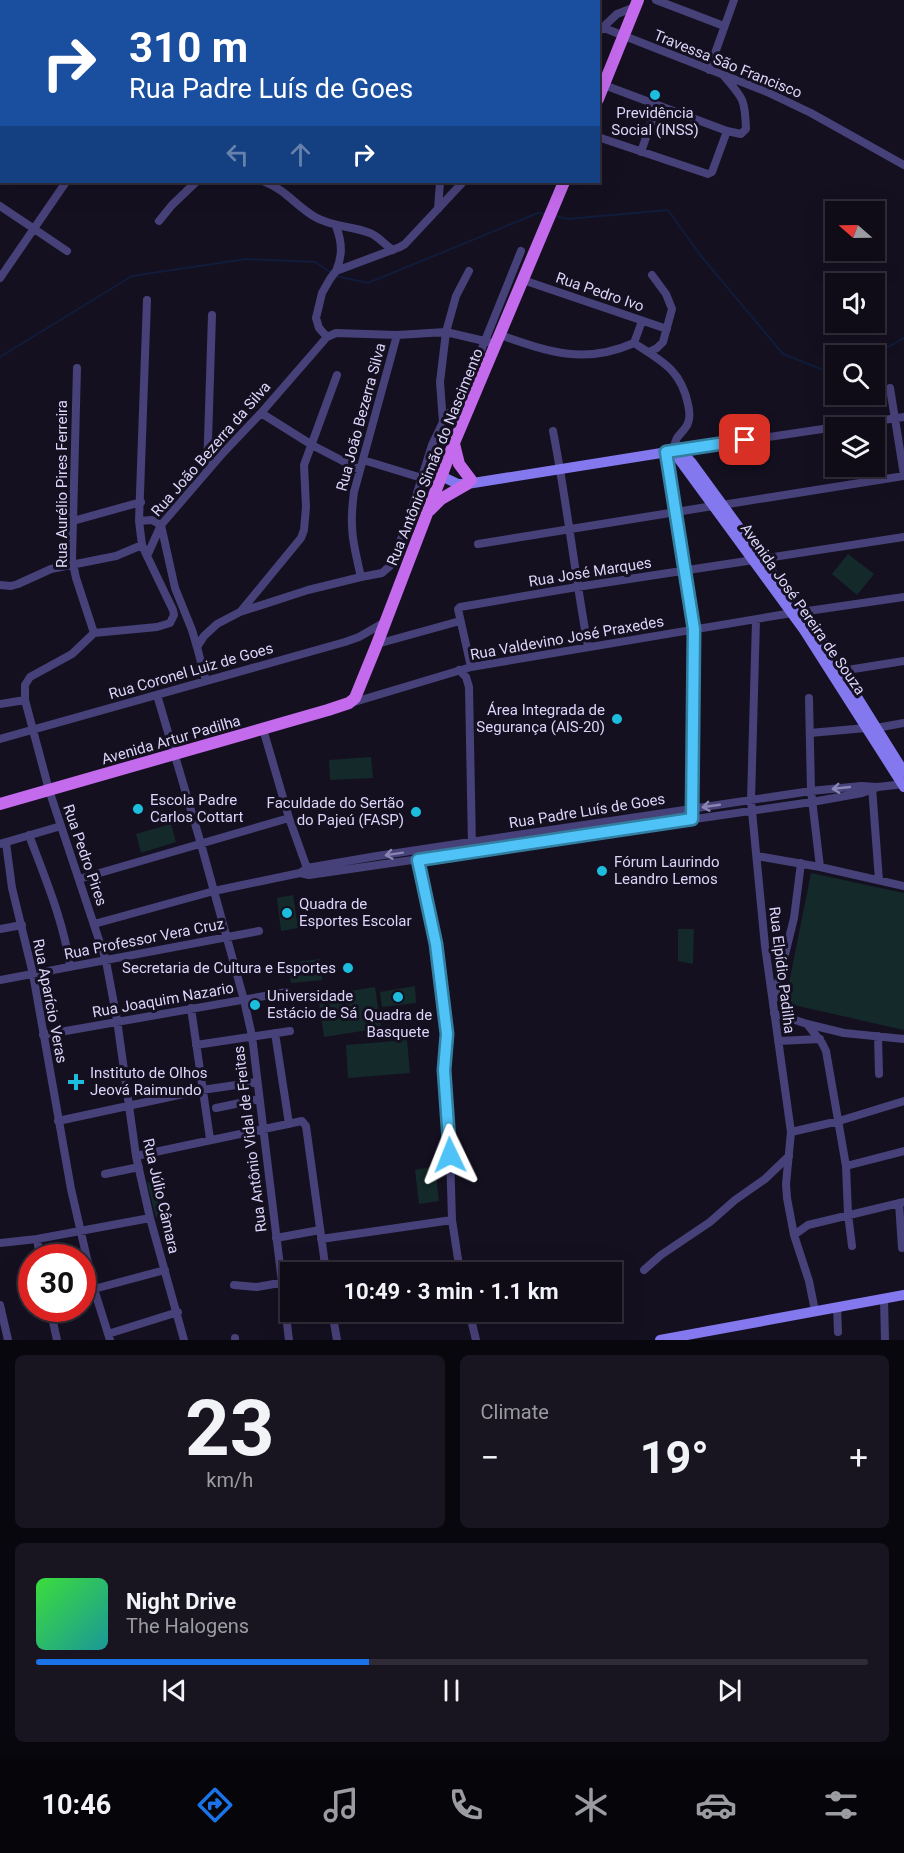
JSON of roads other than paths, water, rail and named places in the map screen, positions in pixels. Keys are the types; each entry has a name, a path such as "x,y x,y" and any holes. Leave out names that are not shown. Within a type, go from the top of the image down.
{"main road":[{"path":"600,94 636,4"},
{"name":"Rua Antônio Simão do Nascimento","path":"349,704 358,692 494,339 523,280 564,183"},
{"path":"427,513 441,499 471,482 459,464 454,443"},
{"name":"Avenida Artur Padilha","path":"0,804 349,704"}],"street":[{"path":"656,0 724,26"},
{"path":"709,70 734,0"},
{"path":"601,30 616,14 636,4"},
{"name":"Travessa São Francisco","path":"601,30 767,92 811,113 904,165"},
{"path":"604,85 727,131 741,134 745,132 746,106 740,94 722,74"},
{"path":"641,152 657,105"},
{"path":"600,138 708,174 712,172 727,131"},
{"path":"0,278 65,183"},
{"path":"159,221 195,183"},
{"path":"267,183 286,193 308,212 325,222 370,233 393,250"},
{"path":"438,209 440,183"},
{"path":"336,271 405,244 438,209 454,185"},
{"path":"0,206 67,251"},
{"path":"327,337 316,323 317,308 324,287 336,271 342,254 336,225"},
{"path":"197,647 204,636 217,624 240,612 308,590 382,573 390,566 408,522 432,445 443,422 494,339 521,251"},
{"path":"443,422 440,382 446,332 456,296 469,271"},
{"path":"649,352 660,345 668,329 672,309 670,301 651,275"},
{"name":"Rua Pedro Ivo","path":"523,280 668,329"},
{"path":"0,705 25,700 25,685 32,676 72,654 94,633 165,626 174,615 142,545 140,521 147,300"},
{"path":"207,471 212,315"},
{"path":"634,343 642,321"},
{"path":"397,335 446,332 494,339 570,355 608,352 634,343"},
{"name":"Rua João Bezerra da Silva","path":"147,555 161,525 327,337 336,333 397,335"},
{"name":"Rua João Bezerra Silva","path":"361,576 351,533 354,492 397,335"},
{"path":"634,343 671,369 682,384 690,420 676,439 673,449 675,512 694,629 692,819"},
{"name":"Rua Aurélio Pires Ferreira","path":"77,368 73,565 94,633"},
{"path":"240,612 301,538 305,523 307,494 303,469 337,375"},
{"path":"478,544 904,476 890,388"},
{"path":"261,412 312,445 360,470"},
{"path":"441,476 458,484 561,470 673,449 904,417"},
{"path":"553,431 588,646"},
{"path":"208,448 223,453"},
{"name":"Avenida José Pereira de Souza","path":"673,449 688,457 757,560 841,671 904,785"},
{"path":"363,460 422,478"},
{"path":"73,521 141,502"},
{"path":"140,521 152,520 161,525 175,588 192,630 206,681"},
{"name":"Rua José Marques","path":"460,621 458,609 460,607 577,586 904,537"},
{"path":"0,585 11,586 51,569 116,556 142,545"},
{"name":"Rua Valdevino José Praxedes","path":"349,704 471,667 588,646 904,597"},
{"name":"Avenida José Pereira de Souza","path":"796,613 819,652 904,772"},
{"name":"Rua Elpídio Padilha","path":"756,620 751,801 761,909 791,1132 786,1184 787,1198 794,1234 809,1281 815,1311"},
{"name":"Rua Coronel Luiz de Goes","path":"0,739 345,642 359,637 386,621"},
{"path":"377,644 460,621 471,667"},
{"path":"841,671 904,661"},
{"path":"459,670 466,676 469,687 473,851"},
{"name":"Rua Antônio Vidal de Freitas","path":"157,695 227,936 252,1036 280,1274"},
{"path":"809,698 811,791 820,867"},
{"name":"Rua Pedro Pires","path":"25,700 49,790 106,961 117,1020"},
{"path":"810,733 904,723"},
{"path":"263,729 306,872"},
{"path":"879,880 874,787 904,785"},
{"name":"Rua Padre Luís de Goes","path":"306,872 418,860 812,802 874,787"},
{"name":"Rua Padre Luís de Goes","path":"94,924 214,891 471,842 811,791 874,787"},
{"path":"79,879 289,818"},
{"path":"3,844 61,826"},
{"path":"29,835 65,938 70,967"},
{"name":"Rua Aparício Veras","path":"3,844 33,974 58,1121 83,1244"},
{"path":"757,856 801,863 904,886"},
{"path":"418,860 436,944 447,1034 444,1070 449,1119 452,1220 458,1262"},
{"path":"773,1004 794,918 801,863"},
{"path":"0,929 22,925"},
{"name":"Rua Professor Vera Cruz","path":"0,980 259,931"},
{"name":"Rua Joaquim Nazario","path":"43,1035 117,1020 287,992"},
{"path":"191,1008 210,1139"},
{"path":"774,1012 807,1024 844,1033 904,1039"},
{"name":"Rua Júlio Câmara","path":"117,1020 138,1167 184,1340"},
{"path":"807,1024 820,1039 826,1051 846,1166 852,1246"},
{"path":"196,1045 290,1031"},
{"path":"275,1034 289,1124"},
{"path":"878,1036 879,1074"},
{"path":"778,1041 820,1039"},
{"path":"58,1121 202,1090 257,1082"},
{"path":"216,1108 259,1099"},
{"path":"791,1132 904,1101"},
{"path":"136,1156 302,1121 306,1126 324,1262"},
{"path":"846,1166 904,1151"},
{"path":"644,1270 765,1179 789,1156"},
{"path":"105,1174 138,1167"},
{"path":"794,1234 808,1225 901,1202 902,1248"},
{"path":"0,1243 36,1239 150,1218"},
{"path":"321,1239 452,1220"},
{"path":"276,1238 320,1230"},
{"path":"36,1239 37,1244"},
{"path":"96,1288 165,1270"},
{"path":"234,1285 257,1287 280,1283"},
{"name":"Rua Aparício Veras","path":"96,1295 109,1337"},
{"path":"660,1340 904,1295"},
{"path":"884,1299 885,1340"},
{"path":"0,1305 8,1340"},
{"path":"837,1307 838,1332"},
{"path":"109,1337 178,1312"},
{"path":"53,1322 57,1340"},
{"name":"Rua Antônio Vidal de Freitas","path":"286,1322 289,1340"},
{"path":"334,1322 337,1340"},
{"path":"472,1322 476,1340"}],"waterway":[{"path":"555,216 568,219 668,210 701,256 783,354 825,371"},
{"path":"336,276 368,283 538,213 547,214"},
{"path":"0,357 132,276 246,259 315,262 330,272"},
{"path":"885,349 904,338"}],"place":[{"name":"Previdência Social (INSS)","path":"655,95"},
{"name":"Área Integrada de Segurança (AIS-20)","path":"617,719"},
{"name":"Escola Padre Carlos Cottart","path":"138,809"},
{"name":"Faculdade do Sertão do Pajeú (FASP)","path":"416,812"},
{"name":"Fórum Laurindo Leandro Lemos","path":"602,871"},
{"name":"Quadra de Esportes Escolar","path":"287,913"},
{"name":"Secretaria de Cultura e Esportes","path":"348,968"},
{"name":"Quadra de Basquete","path":"398,997"},
{"name":"Universidade Estácio de Sá","path":"255,1005"},
{"name":"Instituto de Olhos Jeová Raimundo","path":"76,1082"}]}
